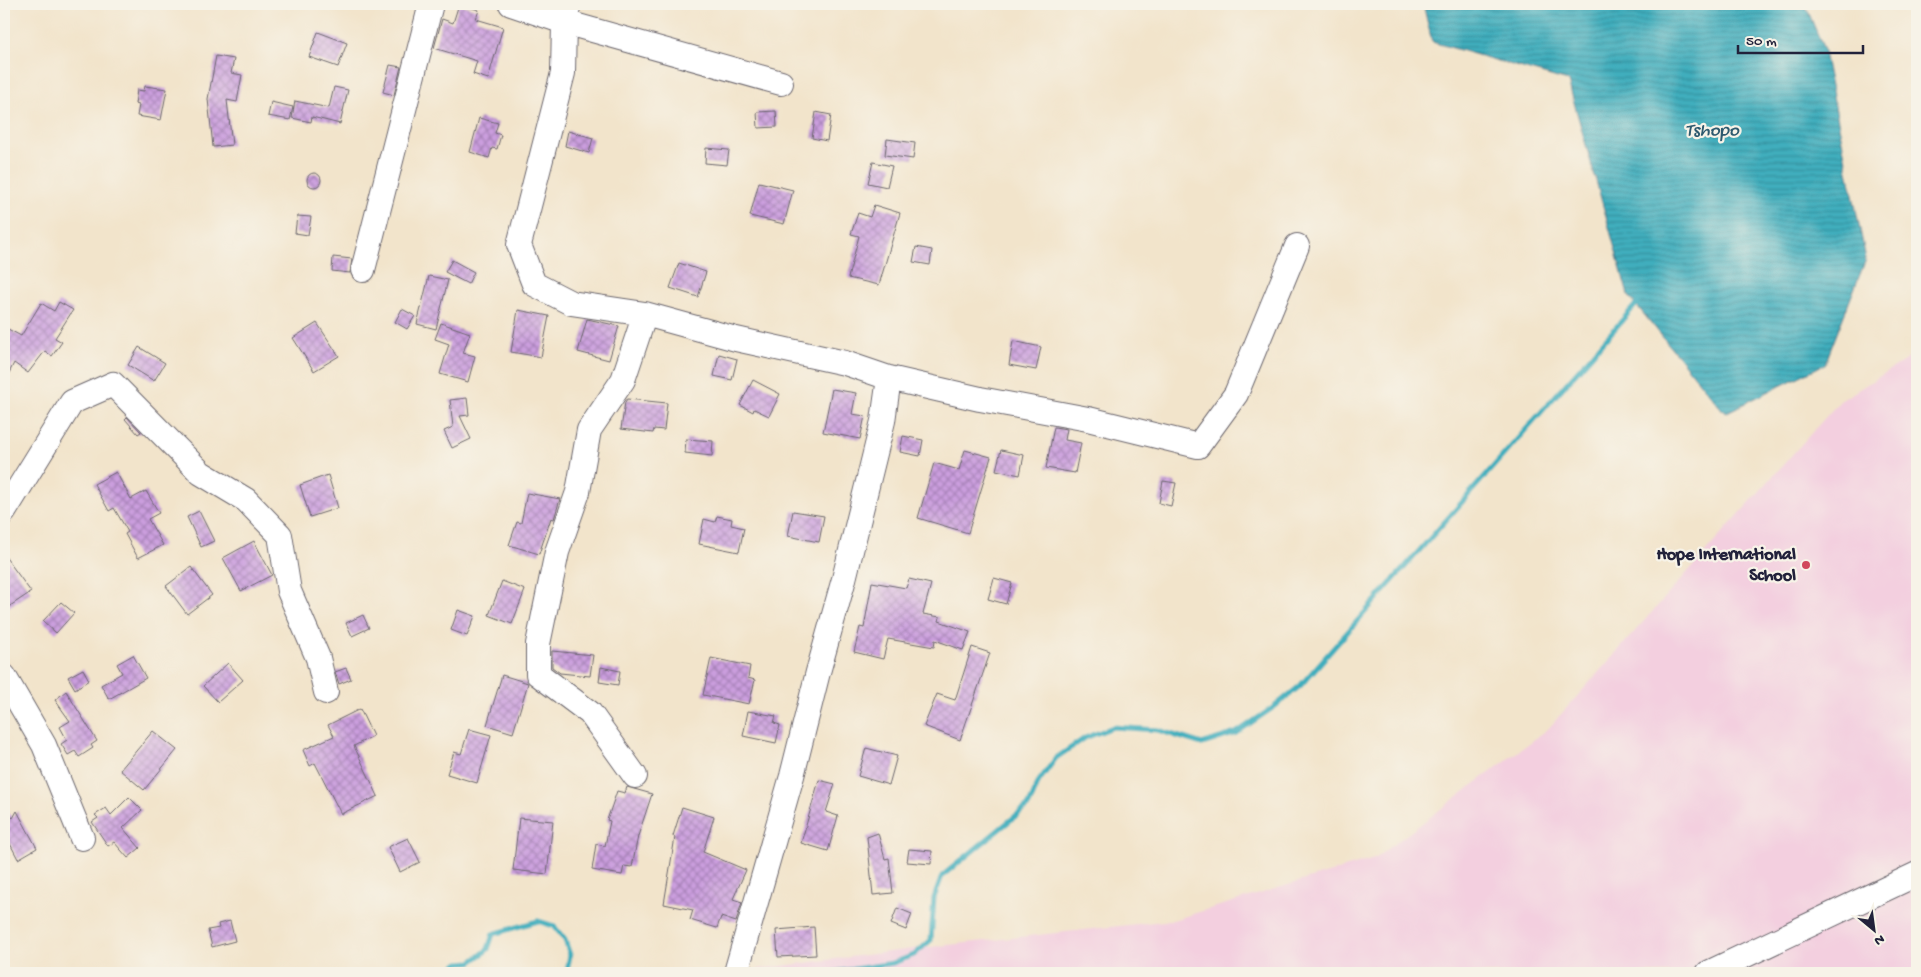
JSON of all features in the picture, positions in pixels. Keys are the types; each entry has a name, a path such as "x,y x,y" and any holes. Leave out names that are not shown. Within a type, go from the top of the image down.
{"street":[{"path":"363,270 431,4"},
{"path":"510,4 567,13 781,83"},
{"path":"567,13 562,73 519,245 534,284 571,303 644,314 736,339 845,363 889,378 980,400 1088,419 1198,446 1236,394 1297,246"},
{"path":"635,776 590,713 538,674 538,644 557,552 578,492 589,430 623,380 644,314"},
{"path":"737,973 736,969 792,776 847,569 883,421 889,378"},
{"path":"4,512 72,402 113,384 201,473 246,500 280,534 289,591 318,658 326,692"},
{"path":"4,676 44,745 82,838"},
{"path":"1708,973 1917,874"}],"shaded area":[{"name":"Hope International School","path":"1917,353 1917,973 759,973 758,969 912,949 1173,920 1374,859 1548,729 1840,401"}],"water":[{"name":"Tshopo","path":"1423,4 1805,4 1823,47 1866,259 1825,364 1725,413 1628,295 1568,81 1432,42"}],"building":[{"path":"459,4 479,10 476,19 503,27 488,79 473,74 477,61 434,48 442,19 453,23"},
{"path":"318,32 347,43 338,67 309,57"},
{"path":"216,56 234,59 231,73 242,75 237,102 227,100 232,145 213,147 208,99"},
{"path":"390,65 401,67 394,95 383,92"},
{"path":"145,86 167,89 161,120 137,116 139,105 135,104 137,90 144,91"},
{"path":"334,87 348,90 340,124 312,117 311,122 292,118 295,101 329,108"},
{"path":"271,102 293,107 290,120 268,116"},
{"path":"776,111 777,127 758,128 757,112"},
{"path":"816,112 831,115 827,141 812,138"},
{"path":"479,118 498,123 495,133 501,135 497,149 492,148 489,158 470,152"},
{"path":"568,131 593,138 589,153 565,146"},
{"path":"887,139 915,143 913,159 885,155"},
{"path":"706,148 729,150 727,165 705,163"},
{"path":"873,162 892,166 887,187 868,183"},
{"path":"311,173 317,173 321,180 317,187 311,187 307,183 307,177"},
{"path":"759,182 793,190 784,224 750,216"},
{"path":"874,205 900,213 879,285 848,278 859,236 851,234 858,213 870,217"},
{"path":"297,216 311,217 308,235 295,233"},
{"path":"916,247 932,250 930,265 913,262"},
{"path":"333,257 352,259 350,273 332,271"},
{"path":"452,260 474,272 468,284 445,272"},
{"path":"679,263 706,272 698,297 670,288"},
{"path":"429,276 448,280 436,329 417,324"},
{"path":"59,302 73,310 55,338 62,342 52,356 45,351 28,373 14,363 4,383 4,339 8,329 21,336 41,303 54,311"},
{"path":"402,309 415,316 407,329 395,322"},
{"path":"518,310 549,316 541,357 511,352"},
{"path":"587,319 619,326 609,360 578,352"},
{"path":"317,323 339,356 314,371 293,338"},
{"path":"441,323 470,333 463,353 475,356 468,382 440,374 449,344 435,339"},
{"path":"1013,341 1041,347 1036,370 1009,365"},
{"path":"139,347 165,363 154,381 128,365"},
{"path":"719,354 737,359 732,380 714,376"},
{"path":"753,380 780,394 769,416 754,409 753,412 740,405"},
{"path":"832,389 856,393 852,414 865,416 860,439 823,432"},
{"path":"467,398 469,415 460,416 471,439 452,448 444,431 453,427 450,400"},
{"path":"627,399 667,403 664,430 654,429 653,433 621,429"},
{"path":"127,417 141,432 138,434 125,419"},
{"path":"1054,427 1067,429 1065,440 1081,443 1075,473 1046,468"},
{"path":"903,436 923,440 920,456 900,452"},
{"path":"686,439 713,441 712,456 685,453"},
{"path":"965,450 991,457 968,533 918,518 934,463 959,470"},
{"path":"1001,450 1024,455 1020,475 996,470"},
{"path":"116,472 131,499 146,491 159,513 148,519 163,545 138,558 125,534 128,532 114,508 109,511 94,484"},
{"path":"328,475 338,508 310,517 300,485"},
{"path":"1163,481 1176,483 1171,506 1159,503"},
{"path":"527,493 560,499 554,519 551,518 539,554 509,545 517,522 521,523"},
{"path":"199,511 214,541 201,547 187,517"},
{"path":"793,511 824,516 819,542 788,536"},
{"path":"717,516 732,519 731,525 744,528 739,552 699,544 704,519 715,522"},
{"path":"254,541 272,575 241,591 223,558"},
{"path":"4,555 31,592 4,610"},
{"path":"191,567 212,595 187,614 166,586"},
{"path":"994,578 1012,583 1006,604 988,599"},
{"path":"909,579 931,584 923,614 940,617 939,621 970,632 963,650 935,640 934,647 888,639 883,659 854,652 860,627 864,628 872,582 906,588"},
{"path":"502,581 525,590 512,624 489,615"},
{"path":"61,602 74,613 56,633 43,621"},
{"path":"458,610 475,616 467,636 451,630"},
{"path":"363,615 369,628 352,636 346,623"},
{"path":"972,647 990,653 960,740 924,726 937,694 955,700"},
{"path":"552,651 593,655 590,676 560,673 552,667"},
{"path":"133,655 146,678 109,699 101,685 122,673 117,664"},
{"path":"711,658 750,666 748,678 755,680 749,704 703,695"},
{"path":"228,663 243,680 218,702 203,686"},
{"path":"601,667 620,671 618,685 599,682"},
{"path":"346,668 351,679 339,684 335,672"},
{"path":"83,669 89,680 75,689 68,677"},
{"path":"502,675 528,683 513,733 487,725"},
{"path":"66,691 97,741 91,745 93,748 79,757 75,751 68,755 61,744 67,740 60,727 70,721 55,700"},
{"path":"360,709 373,736 354,746 378,796 341,814 315,763 310,766 303,750 334,736 328,725"},
{"path":"748,711 776,716 774,723 780,725 776,743 743,736"},
{"path":"469,729 491,735 477,783 447,774 454,752 461,754"},
{"path":"153,731 177,750 144,790 120,770"},
{"path":"866,748 897,756 889,785 858,776"},
{"path":"819,780 835,784 826,812 838,816 828,851 801,843"},
{"path":"627,787 652,794 638,836 632,867 624,866 622,875 592,870 596,844 605,846 610,821 607,820 617,791 625,793"},
{"path":"129,797 142,810 123,828 140,848 128,858 114,842 108,846 92,822 98,818 95,815 106,808 111,815"},
{"path":"682,807 714,817 703,852 746,870 733,899 742,902 736,922 721,917 717,928 690,920 693,910 664,904 675,837 673,836"},
{"path":"4,810 13,818 17,811 37,848 18,859 4,832"},
{"path":"519,818 553,821 547,874 513,870"},
{"path":"878,833 885,859 889,858 893,893 873,895 867,837"},
{"path":"408,838 420,862 400,872 388,847"},
{"path":"909,849 932,851 931,864 907,862"},
{"path":"897,908 912,914 906,930 891,924"},
{"path":"230,921 235,941 212,947 208,930 219,928 218,924"},
{"path":"814,927 816,955 778,957 776,930"}],"waterway":[{"path":"828,973 893,963 914,955 931,940 934,898 942,876 1029,805 1039,781 1056,758 1085,738 1113,727 1158,730 1202,744 1236,733 1274,707 1300,686 1640,300"},
{"path":"450,973 450,970 459,963 471,962 488,949 493,934 538,921 554,926 565,940 570,955 567,971 569,973"}],"place":[{"name":"Hope International School","path":"1806,565"}]}
